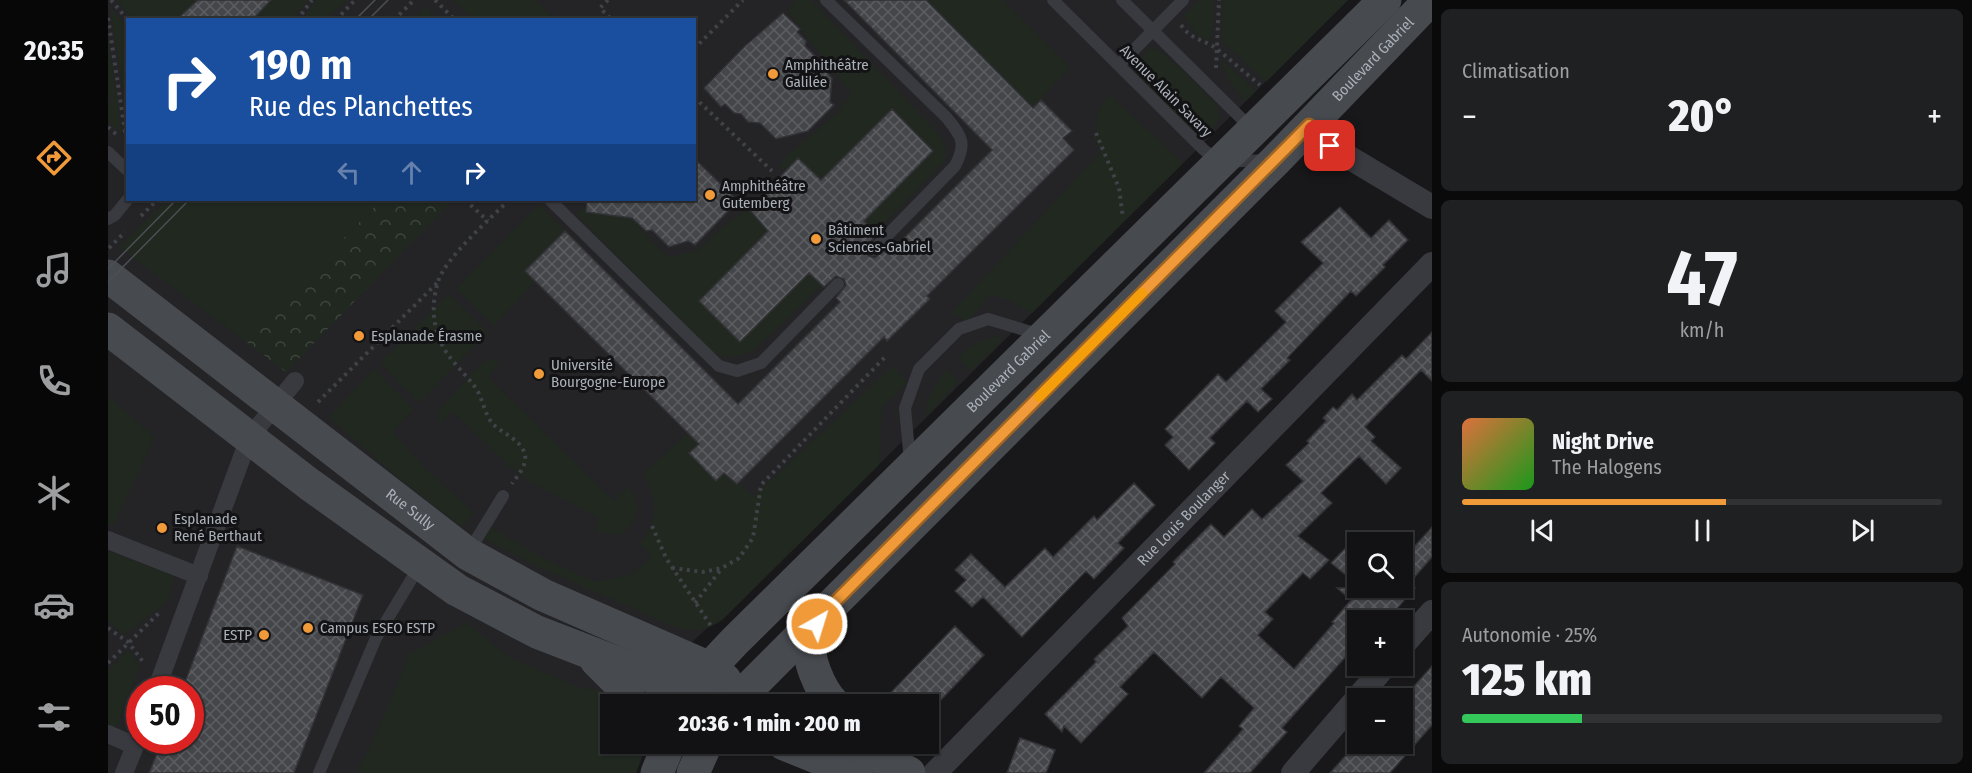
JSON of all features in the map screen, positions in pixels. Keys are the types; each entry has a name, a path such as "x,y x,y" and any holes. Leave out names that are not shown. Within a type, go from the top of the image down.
{"main road":[{"name":"Boulevard Gabriel","path":"720,694 830,576 886,494 1385,0"},
{"name":"Boulevard Gabriel","path":"721,694 824,613 1275,160 1430,0"},
{"name":"Rue Sully","path":"108,276 284,393 468,554 712,694"},
{"path":"108,329 309,484 457,590 537,632 588,653 708,694"},
{"path":"824,613 810,635 811,656 818,679 826,694"},
{"path":"588,653 622,686 627,694"},
{"path":"648,754 651,773"},
{"path":"657,773 665,754"},
{"path":"675,773 683,754"},
{"path":"693,773 702,754"},
{"path":"863,754 909,773"}],"street":[{"path":"1309,125 1330,146 1432,207"},
{"name":"Rue Louis Boulanger","path":"935,773 1432,264"},
{"path":"161,676 249,438 284,393"},
{"path":"108,540 196,583"},
{"path":"1413,634 1432,612"},
{"path":"1293,773 1377,676"},
{"path":"108,734 126,738"},
{"path":"124,773 131,754"}],"lane":[{"path":"826,0 947,118 960,134 963,150 955,166 873,249"},
{"name":"Avenue Alain Savary","path":"1053,0 1204,150 1220,162"},
{"path":"1122,0 1253,130"},
{"path":"1119,65 1183,0"},
{"path":"108,152 126,169"},
{"path":"1220,162 1275,160"},
{"path":"108,219 115,215 126,201"},
{"path":"551,201 719,366 737,371 761,363 838,285"},
{"path":"911,469 905,408 919,369 959,328 988,319 1044,336"},
{"path":"468,554 502,496"},
{"path":"319,773 376,638 421,564"}],"path":[{"path":"111,0 127,18"},
{"path":"298,18 312,0"},
{"path":"338,18 355,0"},
{"path":"396,18 414,0"},
{"path":"435,0 453,18"},
{"path":"608,0 600,8 610,18"},
{"path":"696,47 743,0"},
{"path":"1216,70 1219,0"},
{"path":"1172,12 1185,31 1199,41 1210,43 1217,48 1264,88 1279,106"},
{"path":"108,18 126,132"},
{"path":"696,100 772,171"},
{"path":"1096,133 1119,188 1125,228"},
{"path":"466,201 488,221"},
{"path":"502,496 520,472 525,454 521,446 490,420 484,400 475,386 447,354 438,338 434,322 434,300 438,281 445,266 508,201"},
{"path":"108,248 116,242"},
{"path":"315,404 438,281"},
{"path":"672,568 704,572 722,568 740,558 753,538 760,485 887,355"},
{"path":"652,526 672,568 714,632"},
{"path":"695,603 722,568"},
{"path":"108,663 162,611 196,583"},
{"path":"108,628 128,642 150,676"}],"shaded area":[{"name":"Université Bourgogne-Europe","path":"108,0 1348,0 722,620 706,629 683,651 666,694 600,694 600,754 643,754 636,773 108,773"}],"green space":[{"path":"117,0 198,0 177,18 131,18"},
{"path":"271,0 308,0 294,18 249,18"},
{"path":"316,0 347,0 327,18 303,18"},
{"path":"453,0 535,0 554,18 472,18"},
{"path":"797,0 811,0 939,134 945,145 945,161 876,232 864,221 933,151 821,180 798,159 785,172 779,166 789,154 839,112 851,93 787,11"},
{"path":"926,0 1003,0 1070,67 1033,108"},
{"path":"1200,0 1214,0 1210,40 1197,35 1184,16"},
{"path":"1222,0 1348,0 1266,82 1223,42"},
{"path":"110,7 126,26 126,107"},
{"path":"426,7 437,18 415,18"},
{"path":"108,38 122,135 108,120 108,105 112,101 108,96"},
{"path":"1149,49 1157,49 1180,68 1218,106 1219,120 1208,135 1197,138 1129,74"},
{"path":"1223,61 1256,91 1246,101 1232,86 1222,64"},
{"path":"1109,95 1183,163 1032,313 1007,299 990,295 967,322 952,312 1101,152 1096,142 1098,112"},
{"path":"166,201 380,201 244,340 119,247"},
{"path":"380,201 452,201 286,372 244,340"},
{"path":"592,201 613,204 627,213 653,243 669,257 697,251 731,220 749,209 768,231 699,301 740,342 809,272 822,285 753,351 733,356 713,353 576,214"},
{"path":"539,204 565,231 525,270 535,281 494,326 456,289"},
{"path":"449,294 488,332 419,403 380,363"},
{"path":"998,336 1001,342 971,371 958,358 976,344"},
{"path":"489,359 500,362 488,377 614,501 628,487 637,506 635,518 621,535 595,532 599,517 528,481 512,469 452,411 439,425 438,411 481,364"},
{"path":"893,366 907,383 882,407 879,465 722,620 710,626 700,630 675,627 539,567 484,539 490,527 544,559 595,582 633,574 652,556 640,544 651,526 654,510 652,493 644,473 688,433 698,444 689,453 716,480 724,473 754,496"},
{"path":"374,369 414,409 392,432 427,470 474,513 462,527 396,476 329,417"},
{"path":"945,370 958,383 928,415 925,411 930,394"},
{"path":"108,396 155,437 113,526 108,523"},
{"path":"108,551 175,576 166,603 124,635 108,620"},
{"path":"466,623 509,657 575,686 609,693 600,694 600,754 639,754 641,759 636,773 357,773 410,654"},
{"path":"128,650 140,665 136,676 126,676 126,701 115,730 108,727 108,671"}],"building":[{"path":"198,0 271,0 254,18 178,18"},
{"name":"Bâtiment Sciences-Gabriel","path":"844,0 926,0 1033,108 1041,100 1072,131 1063,138 1074,150 927,296 930,299 887,341 884,337 737,484 724,473 716,481 689,453 699,444 525,271 565,231 738,404 840,302 836,298 846,285 844,279 836,276 824,287 809,273 740,342 699,301 768,231 749,209 798,158 821,180 892,109 933,151 864,221 877,234 865,249 868,256 875,258 889,245 893,249 992,150"},
{"name":"Amphithéâtre Galilée","path":"783,13 800,29 797,32 806,41 805,46 832,78 830,102 834,105 808,131 776,139 760,123 748,122 741,114 734,113 725,104 721,107 704,88 745,46"},
{"name":"Amphithéâtre Gutemberg","path":"696,160 738,201 695,245 688,241 669,247 652,230 646,231 632,218 586,212 587,201 696,201"},
{"path":"1340,207 1371,238 1389,220 1408,240 1356,296 1351,291 1287,358 1290,360 1261,389 1272,399 1258,412 1247,401 1210,438 1215,443 1189,470 1165,445 1173,437 1165,429 1218,374 1226,382 1286,322 1275,311 1323,263 1301,242"},
{"path":"1432,332 1432,381 1421,370 1365,427 1375,437 1371,441 1401,468 1386,484 1359,456 1321,493 1332,503 1298,536 1329,560 1310,579 1303,573 1265,612 1273,619 1258,635 1294,669 1334,623 1332,622 1351,600 1349,598 1406,598 1396,610 1347,610 1347,655 1282,728 1287,732 1250,773 1204,773 1243,729 1239,726 1254,708 1221,677 1202,698 1154,652 1120,687 1128,694 1081,743 1064,726 1062,732 1045,714 1096,662 1094,659 1128,626 1122,618 1175,564 1173,562 1211,524 1224,537 1252,509 1262,519 1303,481 1286,465 1309,443 1307,441 1326,421 1323,418 1333,407 1337,410 1352,394 1357,400 1402,355 1406,359"},
{"path":"1134,483 1155,505 1118,543 1124,548 1094,579 1086,571 1022,637 983,597 972,607 955,591 966,580 955,570 971,554 1005,587 1045,548 1053,557 1094,516 1097,520"},
{"path":"1432,527 1432,557 1413,579 1413,548"},
{"path":"237,546 363,595 294,773 149,773 157,754 204,754 204,676 187,676"},
{"path":"1347,546 1347,576 1331,563"},
{"path":"1337,588 1347,588 1347,597"},
{"path":"955,626 984,655 939,702 939,694 890,694"},
{"path":"1432,666 1432,725 1413,747 1413,688"},
{"path":"1020,738 1055,750 1046,773 1007,773"},
{"path":"1347,754 1407,754 1390,773 1330,773"}],"tram line":[{"path":"357,18 375,0"},
{"path":"370,18 388,0"},
{"path":"108,269 175,201"},
{"path":"108,282 188,201"}],"slow traffic":[{"path":"1039,397 1142,293"}],"place":[{"name":"Amphithéâtre Galilée","path":"773,74"},
{"name":"Amphithéâtre Gutemberg","path":"710,195"},
{"name":"Bâtiment Sciences-Gabriel","path":"816,239"},
{"name":"Esplanade Érasme","path":"359,336"},
{"name":"Université Bourgogne-Europe","path":"539,374"},
{"name":"Esplanade René Berthaut","path":"162,528"},
{"name":"Campus ESEO ESTP","path":"308,628"},
{"name":"ESTP","path":"264,635"}],"route":[{"path":"817,624 824,613 1309,125 1330,146"}]}
